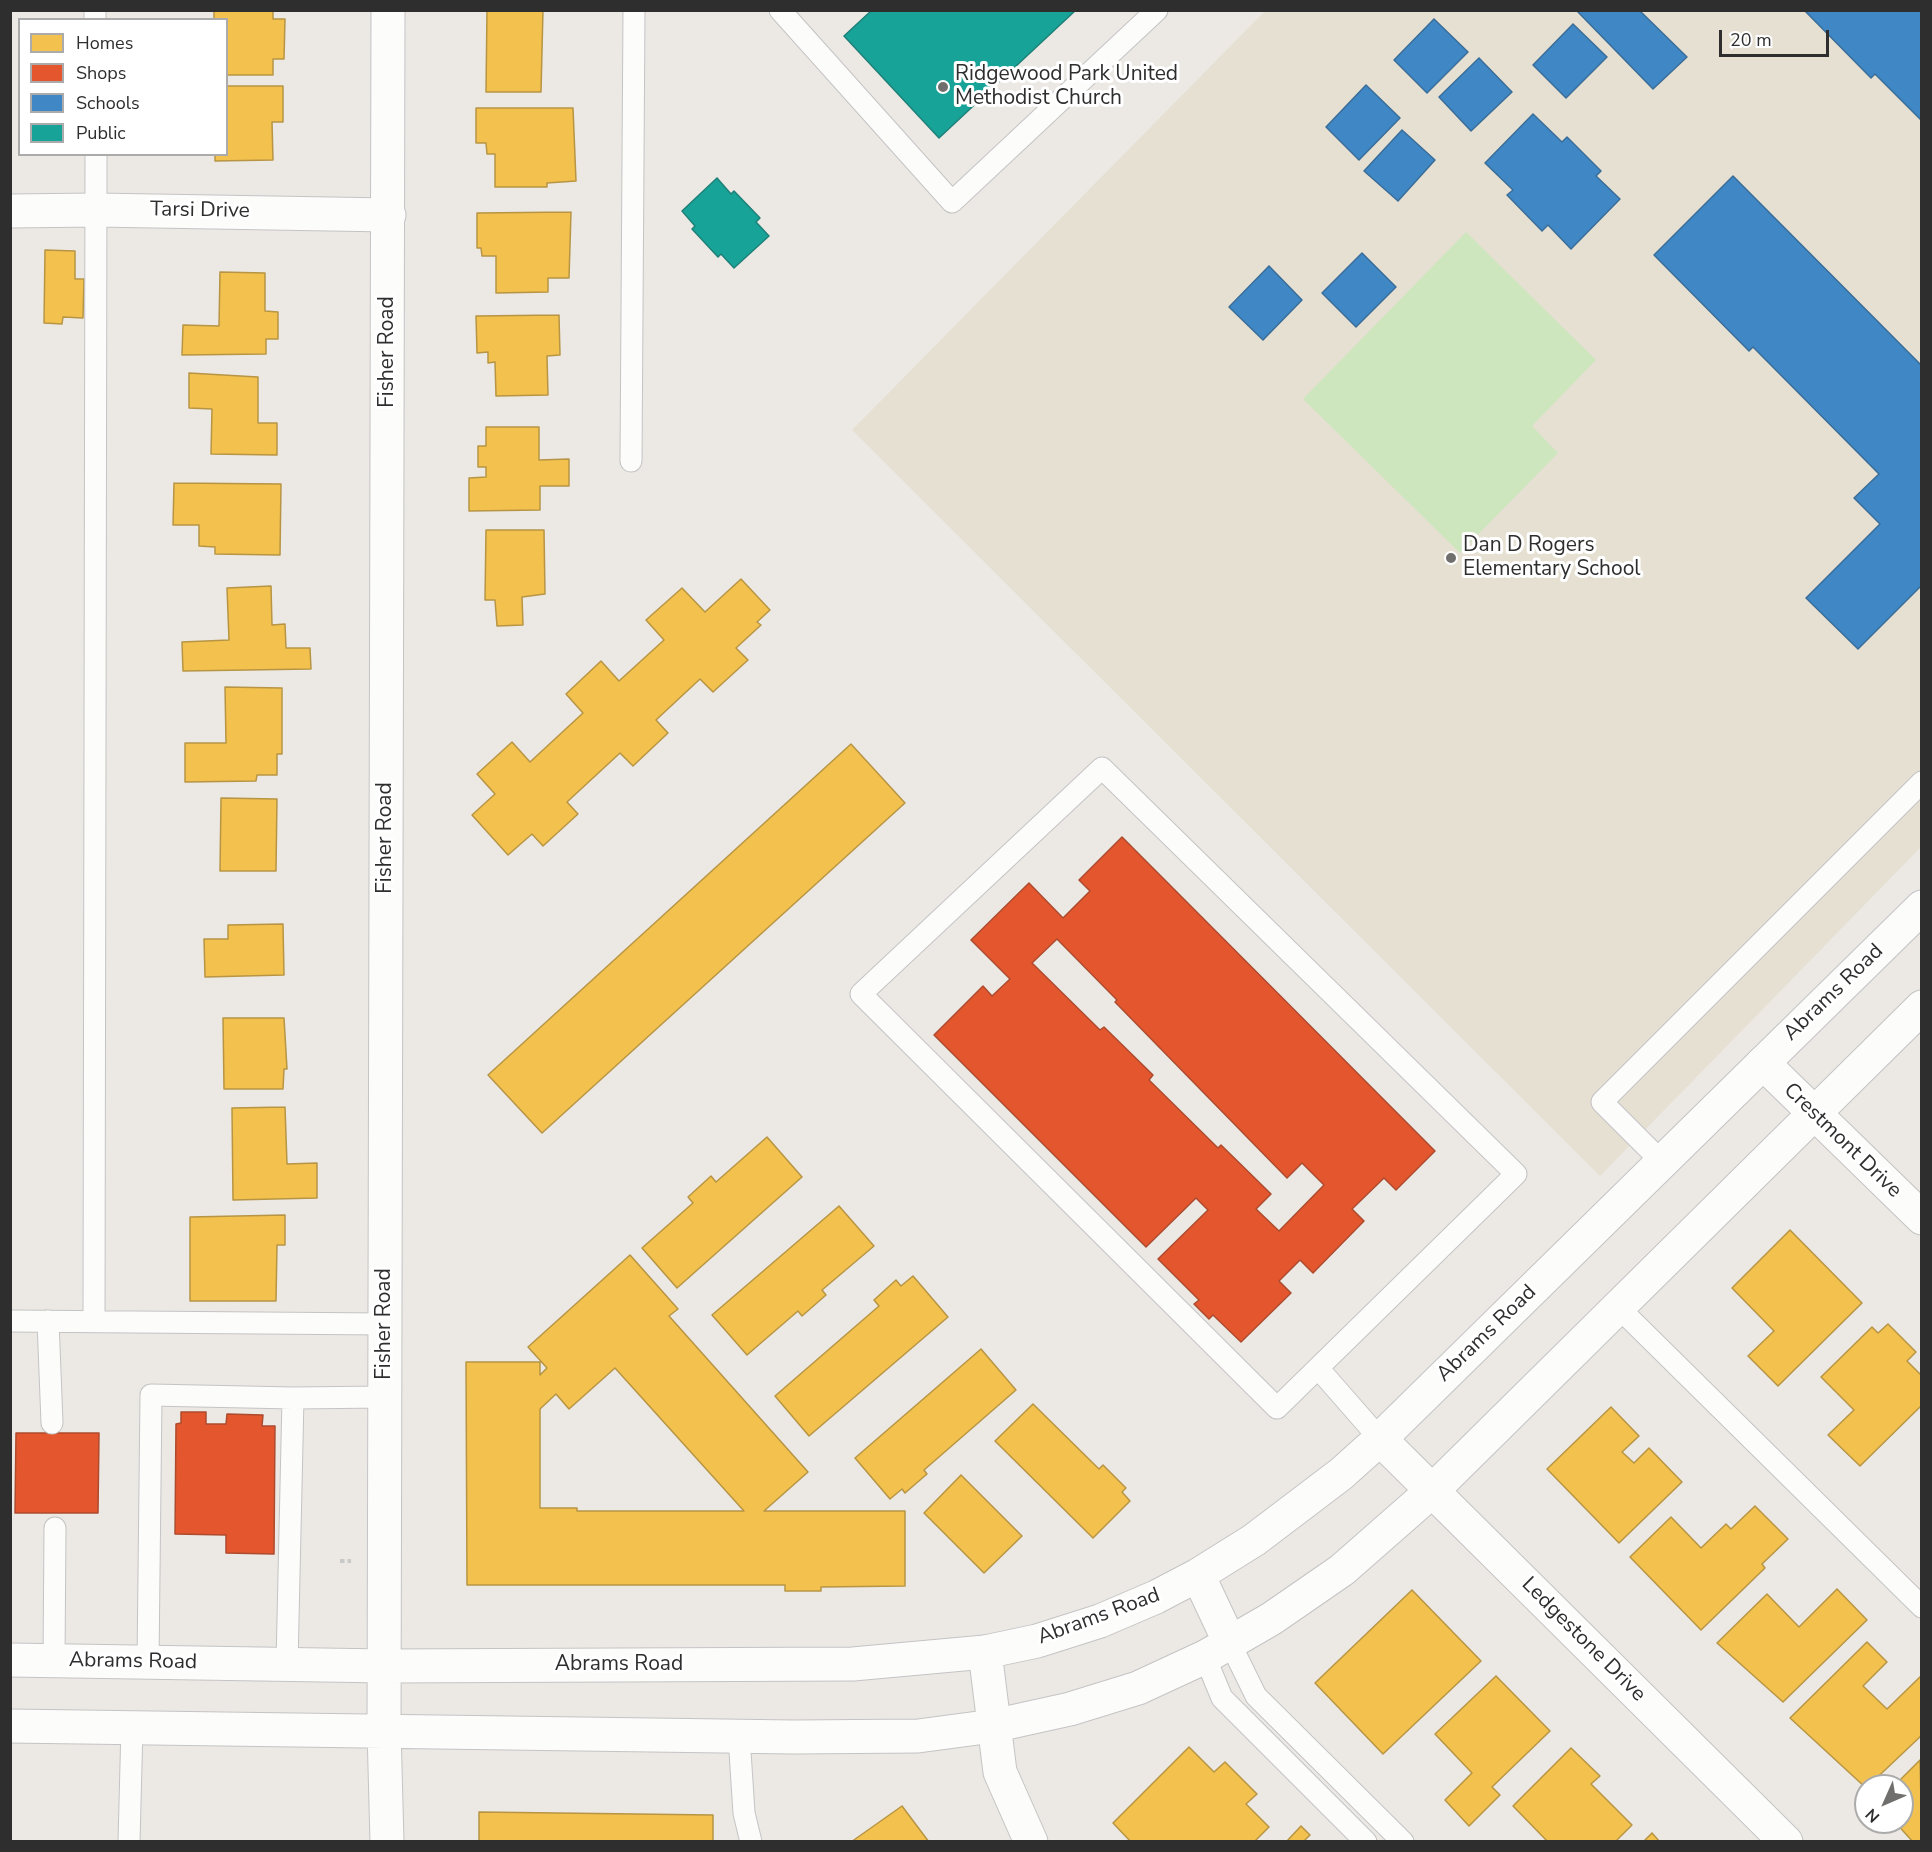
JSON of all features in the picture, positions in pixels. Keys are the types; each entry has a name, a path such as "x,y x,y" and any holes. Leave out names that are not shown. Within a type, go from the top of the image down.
{"main road":[{"name":"Fisher Road","path":"387,1842 384,1730 388,10"},
{"name":"Tarsi Drive","path":"10,211 96,210 389,215"},
{"name":"Abrams Road","path":"10,1660 385,1666 853,1664 985,1652 1037,1641 1100,1621 1156,1597 1198,1575 1299,1507 1380,1439 1922,907"},
{"path":"10,1726 739,1736 918,1736 993,1726 1070,1709 1138,1688 1217,1650 1270,1619 1342,1570 1432,1491 1922,1007"},
{"name":"Crestmont Drive","path":"1763,1063 1922,1218"},
{"name":"Ledgestone Drive","path":"1380,1439 1786,1842"},
{"path":"1198,1575 1217,1650"},
{"path":"985,1652 1000,1772 1031,1842"}],"lane":[{"path":"630,461 634,10"},
{"path":"780,10 952,202 1157,10"},
{"path":"94,1321 96,156"},
{"path":"1102,768 1516,1174 1318,1368 1277,1408 861,994 1102,768"},
{"path":"1662,1162 1602,1102 1922,782"},
{"path":"1618,1307 1922,1607"},
{"path":"10,1321 385,1324"},
{"path":"48,1321 52,1423"},
{"path":"1318,1368 1380,1439"},
{"path":"148,1663 152,1395 386,1397"},
{"path":"287,1664 293,1398"},
{"path":"54,1661 55,1528"},
{"path":"1217,1650 1222,1698 1366,1842"},
{"path":"1217,1650 1256,1695 1403,1842"},
{"path":"129,1842 132,1726"},
{"path":"739,1736 744,1814 751,1842"}],"path":[{"path":"340,1561 351,1561"}],"shaded area":[{"name":"Dan D Rogers Elementary School","path":"1265,11 1921,11 1921,847 1600,1176 852,430"}],"green space":[{"path":"1466,232 1596,360 1532,426 1558,453 1460,553 1303,399"}],"building: Homes":[{"path":"214,10 273,10 273,19 285,19 284,59 273,59 273,75 228,75 228,18 214,18"},
{"path":"487,10 543,10 541,92 486,92"},
{"path":"228,86 283,86 283,122 272,122 273,160 215,161 215,156 228,156"},
{"path":"476,108 573,108 576,181 547,183 547,187 495,187 495,154 487,154 486,143 476,143"},
{"path":"571,212 569,278 548,278 548,292 496,293 496,256 482,256 481,248 477,248 477,213"},
{"path":"45,250 75,251 75,279 84,279 83,318 63,317 62,324 44,323"},
{"path":"220,272 265,273 265,311 278,312 278,339 266,339 266,354 182,355 183,325 219,326"},
{"path":"559,315 560,355 547,356 548,395 496,396 495,362 488,363 488,352 477,353 476,316"},
{"path":"189,373 258,377 258,423 277,423 277,455 211,454 212,409 189,408"},
{"path":"486,427 539,427 539,460 569,459 569,486 540,486 540,510 469,511 469,478 486,477 486,467 478,467 478,446 486,446"},
{"path":"174,483 281,484 280,555 215,554 215,547 199,546 199,525 173,525"},
{"path":"486,530 544,530 545,594 522,597 523,625 497,626 495,600 485,600"},
{"path":"741,579 770,610 757,622 761,625 736,648 748,660 713,692 700,679 656,720 668,733 633,766 620,753 567,802 578,814 543,846 532,834 508,855 472,815 495,794 477,774 512,742 530,762 583,713 566,694 601,661 619,681 664,640 646,620 682,588 705,612"},
{"path":"271,586 272,625 285,624 286,648 310,648 311,669 183,671 182,642 229,640 227,588"},
{"path":"225,687 282,688 282,754 277,754 277,775 257,775 256,781 185,782 185,743 226,743"},
{"path":"851,744 905,803 542,1133 488,1075"},
{"path":"221,798 277,799 276,871 220,871"},
{"path":"283,924 284,975 205,977 204,939 228,939 228,925"},
{"path":"223,1018 284,1018 287,1069 284,1069 283,1089 224,1089"},
{"path":"285,1107 287,1164 317,1163 317,1198 233,1200 232,1108"},
{"path":"767,1137 802,1177 677,1288 642,1248 693,1203 688,1197 711,1176 716,1182"},
{"path":"839,1206 874,1246 822,1290 826,1295 802,1316 798,1311 747,1355 712,1315"},
{"path":"285,1215 285,1245 277,1245 276,1301 190,1301 190,1217"},
{"path":"1790,1230 1862,1303 1778,1386 1748,1356 1774,1331 1732,1288"},
{"path":"630,1255 678,1309 669,1316 808,1472 764,1511 905,1511 905,1586 821,1587 821,1591 785,1591 785,1585 467,1585 466,1362 540,1362 540,1375 547,1368 528,1347","holes":["615,1368 744,1511 577,1511 577,1508 540,1508 540,1409 556,1394 569,1409"]},
{"path":"913,1276 948,1317 809,1436 775,1396 879,1306 874,1300 896,1280 901,1286"},
{"path":"1888,1324 1916,1352 1907,1361 1922,1376 1922,1405 1860,1466 1828,1435 1854,1410 1821,1377 1872,1327 1878,1333"},
{"path":"981,1349 1016,1390 924,1470 927,1474 905,1493 902,1489 890,1499 855,1458"},
{"path":"1033,1404 1099,1469 1103,1465 1126,1488 1122,1492 1130,1501 1093,1538 995,1441"},
{"path":"1611,1407 1639,1436 1622,1452 1634,1463 1649,1448 1682,1482 1619,1543 1547,1469"},
{"path":"961,1475 1022,1536 984,1573 924,1513"},
{"path":"1755,1506 1788,1539 1762,1564 1765,1568 1701,1630 1630,1557 1671,1517 1701,1548 1726,1524 1731,1529"},
{"path":"1837,1589 1867,1620 1783,1702 1717,1643 1767,1594 1799,1627"},
{"path":"1412,1590 1481,1661 1383,1754 1315,1683"},
{"path":"1867,1642 1887,1662 1863,1686 1887,1709 1922,1675 1922,1735 1881,1774 1854,1774 1854,1777 1790,1718"},
{"path":"1496,1676 1550,1731 1492,1787 1500,1795 1469,1826 1445,1800 1472,1773 1435,1734"},
{"path":"1189,1747 1214,1772 1225,1762 1257,1794 1246,1804 1269,1827 1254,1842 1131,1842 1113,1823"},
{"path":"1571,1748 1600,1776 1591,1784 1632,1825 1615,1842 1548,1842 1513,1806"},
{"path":"1920,1760 1922,1842 1913,1842 1906,1834 1914,1834 1914,1774 1906,1774"},
{"path":"902,1806 929,1842 851,1842"},
{"path":"479,1812 713,1815 713,1842 479,1842"},
{"path":"1301,1826 1310,1835 1303,1842 1286,1842"},
{"path":"1652,1833 1660,1842 1643,1842"}],"building: Shops":[{"path":"1122,837 1435,1151 1396,1190 1384,1178 1352,1209 1364,1221 1313,1273 1300,1260 1279,1281 1291,1293 1241,1342 1213,1315 1209,1319 1194,1304 1199,1300 1158,1259 1208,1210 1196,1198 1146,1247 934,1035 983,986 992,996 1010,979 971,940 1029,883 1063,918 1090,891 1079,880","holes":["1057,939 1117,1000 1115,1002 1287,1178 1302,1163 1324,1185 1279,1231 1256,1209 1271,1194 1221,1145 1218,1148 1149,1080 1153,1075 1104,1027 1100,1030 1032,963"]},
{"path":"181,1412 206,1412 206,1424 226,1424 227,1414 263,1415 262,1426 275,1426 274,1554 226,1553 226,1535 175,1534 176,1424 181,1423"},
{"path":"16,1433 99,1433 98,1513 15,1513"}],"building: Schools":[{"path":"1639,10 1687,57 1653,89 1577,11"},
{"path":"1804,10 1922,10 1922,121 1875,74 1871,78"},
{"path":"1434,19 1468,52 1427,93 1394,60"},
{"path":"1573,24 1607,57 1566,98 1533,65"},
{"path":"1479,58 1512,92 1471,131 1439,97"},
{"path":"1366,85 1400,118 1359,160 1326,127"},
{"path":"1533,114 1562,142 1567,137 1601,171 1596,176 1620,199 1571,249 1548,225 1542,231 1507,195 1513,190 1485,163"},
{"path":"1402,130 1435,160 1398,201 1364,171"},
{"path":"1733,176 1922,366 1922,585 1858,649 1806,598 1880,524 1854,498 1879,474 1753,347 1749,351 1654,255"},
{"path":"1362,253 1396,287 1356,327 1322,293"},
{"path":"1269,266 1302,300 1263,340 1229,307"}],"building: Public":[{"name":"Ridgewood Park United Methodist Church","path":"872,10 1076,10 939,138 844,36"},
{"path":"717,178 731,194 734,191 760,218 756,222 769,236 734,268 721,254 718,257 692,229 695,226 682,211"}],"place":[{"name":"Ridgewood Park United Methodist Church","path":"943,87"},
{"name":"Dan D Rogers Elementary School","path":"1451,558"}]}
